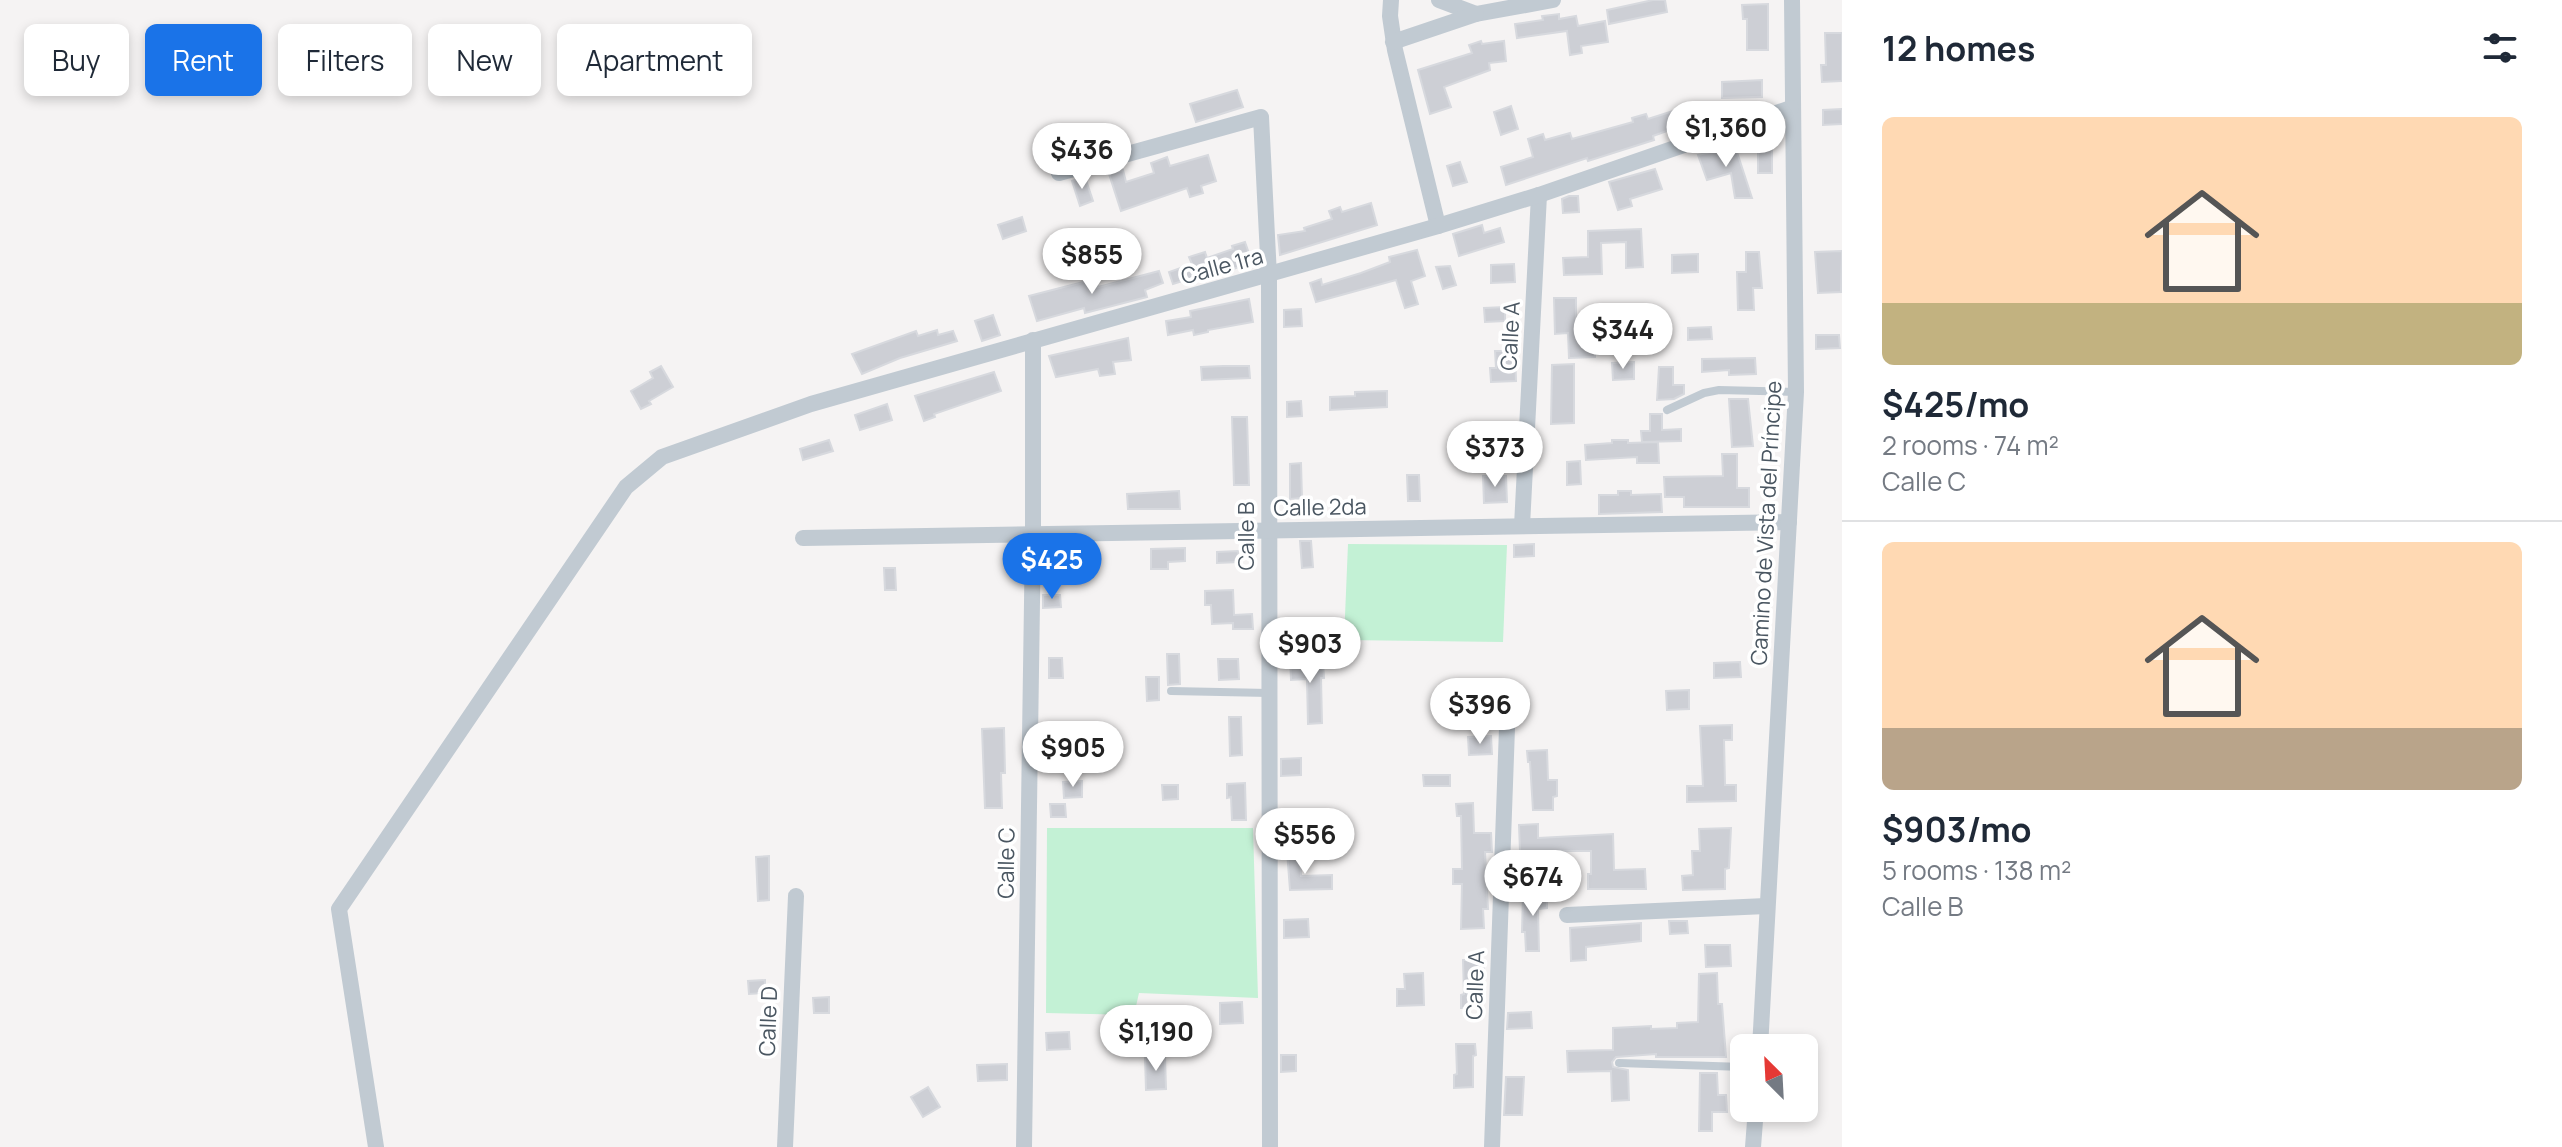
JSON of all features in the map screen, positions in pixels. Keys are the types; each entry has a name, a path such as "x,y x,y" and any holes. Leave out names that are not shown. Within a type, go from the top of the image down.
{"street":[{"path":"1391,0 1393,42 1438,226"},
{"path":"1439,0 1476,14"},
{"path":"1393,42 1476,14 1553,0"},
{"name":"Camino de Vista del Príncipe","path":"1761,1034 1796,392 1792,0"},
{"name":"Calle 1ra","path":"376,1147 339,909 626,487 662,457 811,404 1269,276 1539,195 1791,108"},
{"name":"Calle B","path":"1059,173 1261,117 1269,276 1270,1147"},
{"name":"Calle A","path":"1522,526 1539,195"},
{"name":"Calle C","path":"1024,1147 1033,340"},
{"name":"Calle 2da","path":"803,538 1789,522"},
{"name":"Calle A","path":"1492,1147 1507,728"},
{"name":"Calle D","path":"785,1147 796,896"},
{"path":"1567,915 1766,906"},
{"path":"1753,1147 1755,1122"}],"lane":[{"path":"1667,410 1704,393 1719,390 1796,392"},
{"path":"1171,691 1269,693"},
{"path":"1619,1063 1730,1067"}],"green space":[{"path":"1348,544 1507,545 1503,642 1344,640"},
{"path":"1047,828 1253,828 1258,998 1139,993 1134,1015 1046,1013"}],"building":[{"path":"1665,0 1667,12 1609,24 1607,10"},
{"path":"1768,4 1768,50 1747,50 1747,19 1743,19 1742,5"},
{"path":"1559,14 1559,19 1576,16 1578,26 1605,21 1608,42 1581,46 1582,53 1570,55 1567,31 1517,38 1515,24"},
{"path":"1825,33 1842,33 1842,81 1822,82 1821,65 1826,65"},
{"path":"1481,41 1482,44 1504,41 1506,61 1489,63 1490,70 1444,87 1451,107 1430,114 1418,70 1472,53 1469,45"},
{"path":"1762,80 1762,97 1722,98 1722,82"},
{"path":"1237,90 1243,107 1196,122 1190,104"},
{"path":"1511,106 1518,129 1501,135 1494,112"},
{"path":"1842,109 1842,124 1823,125 1823,110"},
{"path":"1676,110 1681,126 1653,136 1654,140 1506,185 1501,167 1533,157 1528,139 1543,134 1545,140 1570,133 1572,139 1633,122 1632,118 1646,114 1648,119"},
{"path":"1758,145 1772,145 1772,173 1758,173"},
{"path":"1735,146 1752,198 1735,198 1731,173 1707,180 1698,155"},
{"path":"1208,155 1216,181 1201,186 1203,193 1190,197 1187,188 1121,211 1109,174 1123,170 1126,182 1154,173 1151,163 1167,157 1170,166"},
{"path":"1460,162 1467,182 1453,186 1447,166"},
{"path":"1655,169 1662,189 1630,199 1632,206 1618,210 1609,182"},
{"path":"1085,177 1093,201 1080,206 1072,181"},
{"path":"1578,196 1579,212 1563,213 1562,199"},
{"path":"1371,203 1377,225 1280,255 1278,235 1305,231 1304,228 1332,219 1329,211 1340,207 1342,212"},
{"path":"1022,217 1026,231 1003,239 998,225"},
{"path":"1482,225 1484,233 1500,228 1504,242 1459,256 1453,234"},
{"path":"1641,229 1643,267 1626,268 1626,242 1601,243 1602,274 1564,275 1563,258 1588,257 1588,231"},
{"path":"1245,242 1252,262 1218,275 1217,270 1173,284 1169,272 1192,264 1189,257 1205,252 1207,258"},
{"path":"1417,250 1425,276 1411,281 1418,304 1405,308 1396,280 1316,302 1310,283 1321,279 1322,285 1361,273 1390,262 1389,257"},
{"path":"1842,251 1841,292 1818,293 1815,252"},
{"path":"1746,252 1759,252 1762,288 1753,288 1754,310 1738,310 1737,272 1746,272"},
{"path":"1698,254 1698,272 1672,273 1672,255"},
{"path":"1514,264 1515,282 1491,283 1491,265"},
{"path":"1450,266 1456,285 1443,289 1436,267"},
{"path":"1159,271 1163,283 1145,290 1147,297 1085,313 1084,308 1037,321 1029,296 1095,279 1098,287"},
{"path":"1554,298 1576,298 1576,322 1581,322 1581,343 1595,342 1595,357 1569,358 1568,333 1555,334"},
{"path":"1249,299 1253,322 1194,335 1193,330 1168,335 1166,321 1191,317 1190,311"},
{"path":"1505,307 1505,321 1485,322 1484,308"},
{"path":"1301,309 1302,326 1284,327 1284,310"},
{"path":"993,315 1000,335 982,341 975,321"},
{"path":"1711,327 1712,339 1688,340 1688,328"},
{"path":"937,330 938,335 953,331 957,341 900,358 862,374 852,354 916,331 918,336"},
{"path":"1816,335 1839,335 1840,348 1816,349"},
{"path":"1128,338 1131,360 1113,362 1115,374 1100,376 1098,369 1056,377 1049,356"},
{"path":"1495,351 1515,351 1516,381 1491,382 1490,368 1496,368"},
{"path":"1755,358 1756,374 1729,375 1729,370 1702,372 1702,359"},
{"path":"1634,362 1634,379 1613,380 1612,363"},
{"path":"1574,364 1574,423 1551,424 1552,365"},
{"path":"661,366 673,387 641,409 631,391 653,378 650,372"},
{"path":"1249,366 1250,378 1202,380 1201,367"},
{"path":"1659,367 1673,367 1673,385 1684,385 1684,394 1674,399 1657,400"},
{"path":"994,372 1001,391 934,414 935,417 924,421 915,396"},
{"path":"1387,391 1387,407 1330,410 1330,397"},
{"path":"1729,399 1748,399 1753,446 1732,447"},
{"path":"1301,401 1302,416 1287,417 1287,402"},
{"path":"887,404 892,420 860,430 855,415"},
{"path":"1650,414 1662,414 1662,430 1681,429 1681,441 1642,442 1641,431 1650,431"},
{"path":"1232,417 1247,417 1249,485 1234,485"},
{"path":"829,440 833,451 803,460 800,449"},
{"path":"1612,440 1658,442 1659,463 1637,463 1637,457 1586,460 1585,445 1612,443"},
{"path":"1722,454 1737,454 1737,488 1749,488 1749,507 1684,507 1684,497 1665,497 1664,477 1723,476"},
{"path":"1580,461 1581,484 1567,485 1567,462"},
{"path":"1301,463 1302,498 1290,499 1290,464"},
{"path":"1407,475 1419,475 1420,501 1408,501"},
{"path":"1483,476 1506,476 1507,502 1484,503"},
{"path":"1179,491 1180,509 1128,509 1127,494"},
{"path":"1618,491 1631,491 1631,495 1661,494 1662,512 1599,514 1599,495 1618,495"},
{"path":"1300,541 1311,541 1313,567 1302,568"},
{"path":"1534,544 1534,556 1514,557 1514,545"},
{"path":"1185,548 1185,561 1168,562 1168,569 1151,569 1151,549"},
{"path":"1238,551 1239,562 1217,563 1217,552"},
{"path":"884,568 895,568 896,590 885,590"},
{"path":"1233,590 1234,615 1252,614 1253,629 1233,629 1233,623 1212,624 1211,605 1205,605 1205,591"},
{"path":"1043,595 1060,595 1061,607 1043,608"},
{"path":"1167,654 1179,654 1180,684 1168,685"},
{"path":"1290,656 1303,656 1303,662 1323,661 1322,723 1308,724 1307,679 1291,680"},
{"path":"1049,658 1062,658 1063,678 1049,678"},
{"path":"1218,659 1238,659 1239,679 1219,680"},
{"path":"1740,662 1741,677 1714,678 1714,663"},
{"path":"1146,677 1159,677 1159,700 1147,701"},
{"path":"1689,690 1689,709 1667,710 1666,691"},
{"path":"1229,717 1241,717 1242,755 1230,756"},
{"path":"1732,725 1732,740 1724,740 1725,785 1736,785 1736,801 1687,802 1687,786 1703,786 1700,726"},
{"path":"1004,728 1002,808 985,808 982,729"},
{"path":"1491,736 1492,754 1469,755 1468,737"},
{"path":"1069,737 1069,749 1052,750 1052,738"},
{"path":"1547,750 1548,780 1557,780 1557,796 1553,797 1553,810 1533,810 1527,751"},
{"path":"1301,758 1301,775 1281,776 1281,759"},
{"path":"1423,775 1450,775 1450,786 1424,786"},
{"path":"1082,781 1082,797 1064,798 1063,782"},
{"path":"1245,783 1246,820 1232,820 1227,784"},
{"path":"1162,785 1178,785 1178,799 1163,800"},
{"path":"1473,803 1474,833 1491,833 1492,852 1485,852 1488,909 1483,909 1484,928 1461,929 1462,884 1453,884 1453,869 1462,869 1461,816 1457,816 1456,804"},
{"path":"1050,804 1065,804 1066,817 1051,817"},
{"path":"1538,824 1538,838 1613,834 1614,870 1645,869 1646,889 1588,889 1591,851 1520,851 1519,825"},
{"path":"1731,828 1725,889 1683,890 1682,876 1693,875 1692,851 1700,851 1699,829"},
{"path":"1300,850 1301,876 1332,875 1332,889 1290,890 1287,851"},
{"path":"769,856 769,900 758,901 756,857"},
{"path":"1547,892 1547,908 1538,909 1539,951 1526,951 1525,932 1522,932 1523,893"},
{"path":"1308,919 1309,937 1284,938 1284,920"},
{"path":"1669,921 1687,921 1688,933 1670,934"},
{"path":"1641,923 1641,941 1586,947 1586,960 1571,961 1570,928"},
{"path":"1705,945 1730,945 1731,966 1706,967"},
{"path":"1463,960 1484,960 1484,974 1480,974 1481,1008 1461,1008 1461,995 1464,994"},
{"path":"1423,973 1424,1005 1397,1006 1397,989 1405,989 1404,974"},
{"path":"1717,973 1726,1057 1656,1057 1656,1054 1616,1057 1613,1067 1628,1070 1629,1100 1612,1101 1611,1071 1568,1072 1567,1051 1613,1050 1613,1028 1677,1028 1677,1023 1698,1022 1699,974"},
{"path":"765,980 765,993 749,994 748,981"},
{"path":"829,997 829,1013 814,1013 813,998"},
{"path":"1242,1002 1243,1023 1220,1024 1220,1003"},
{"path":"1531,1012 1532,1028 1507,1029 1508,1013"},
{"path":"1069,1032 1070,1049 1047,1050 1046,1033"},
{"path":"1456,1044 1475,1044 1473,1087 1454,1088"},
{"path":"1281,1055 1296,1055 1296,1071 1281,1072"},
{"path":"1165,1056 1166,1089 1146,1090 1145,1057"},
{"path":"1007,1064 1007,1080 978,1081 977,1065"},
{"path":"1700,1073 1717,1073 1718,1095 1726,1095 1727,1112 1712,1112 1712,1131 1699,1131"},
{"path":"1506,1077 1524,1077 1522,1115 1504,1115"},
{"path":"928,1087 940,1107 923,1117 911,1097"}]}
